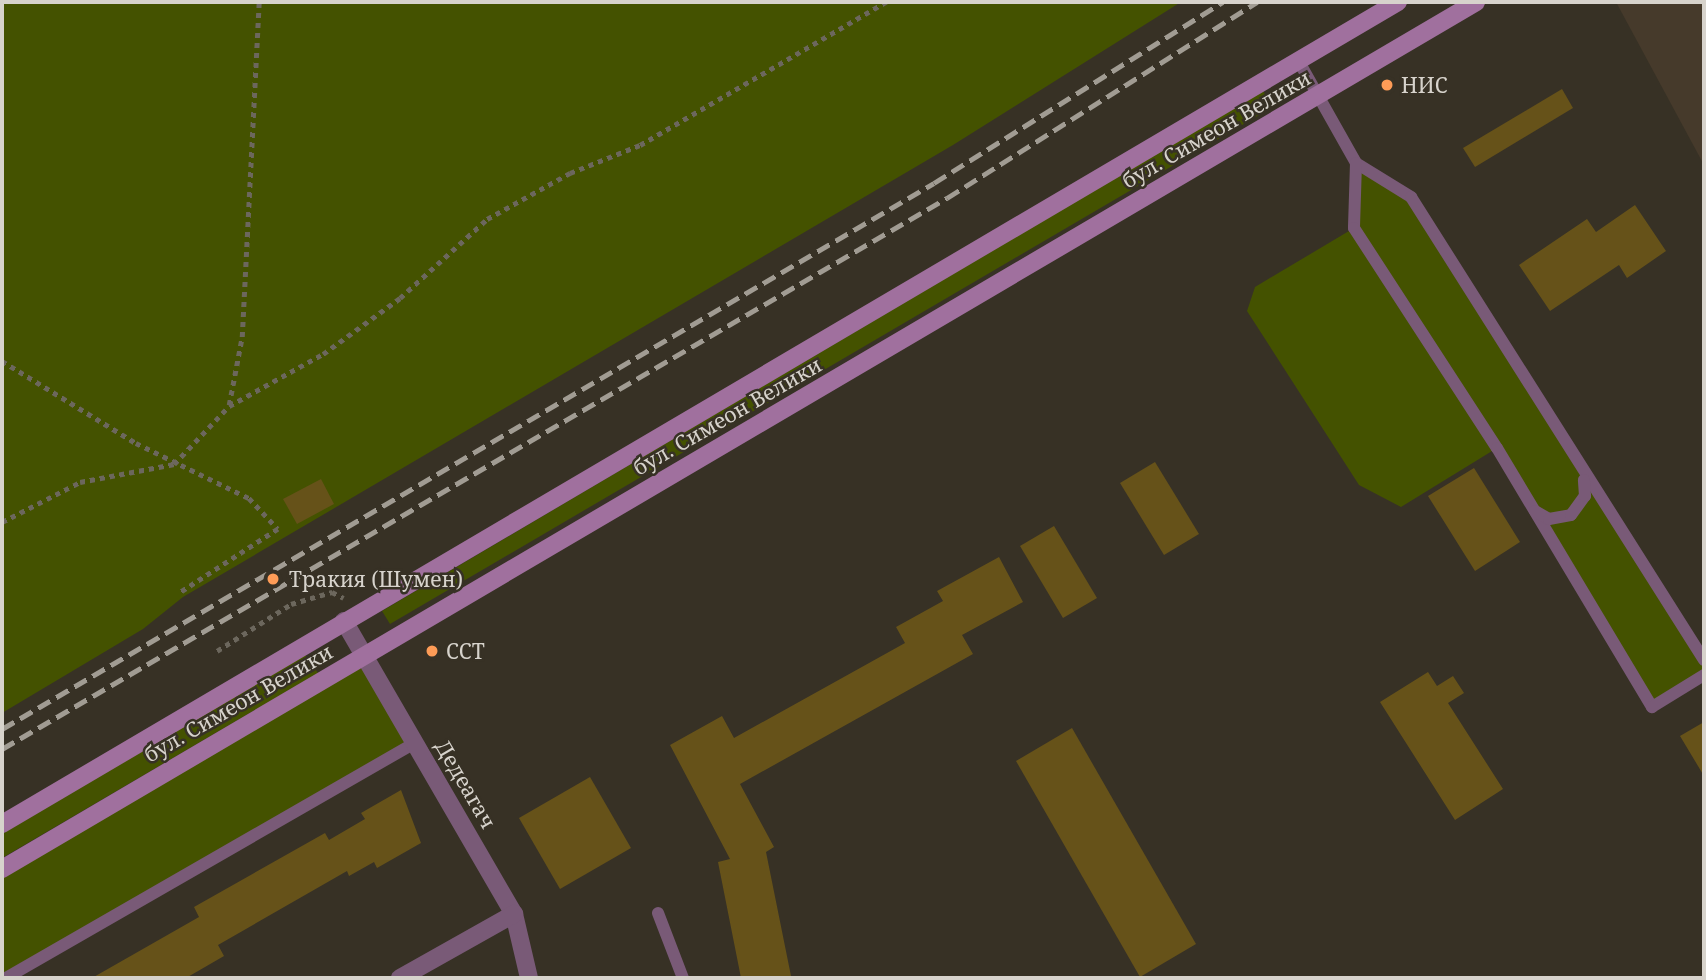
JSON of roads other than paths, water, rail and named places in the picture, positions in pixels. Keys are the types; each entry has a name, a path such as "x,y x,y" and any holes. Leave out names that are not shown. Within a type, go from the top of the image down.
{"main road":[{"name":"бул. Симеон Велики","path":"2,824 1398,2"},
{"name":"бул. Симеон Велики","path":"2,869 1476,2"}],"street":[{"name":"Дедеагач","path":"344,621 366,654 514,914 528,978"},
{"path":"400,978 514,914"}],"lane":[{"path":"1297,60 1356,163 1411,197 1584,479 1704,660"},
{"path":"1356,163 1354,228 1535,511 1652,707 1704,675"},
{"path":"1535,511 1549,519 1571,515 1585,496 1584,479"},
{"path":"6,978 416,742"},
{"path":"658,913 683,978"}],"railway":[{"path":"2,729 934,183 1223,2"},
{"path":"2,749 947,198 1257,2"}],"place":[{"name":"НИС","path":"1387,85"},
{"name":"Tракия (Шумен)","path":"273,579"},
{"name":"ССТ","path":"432,651"}]}
